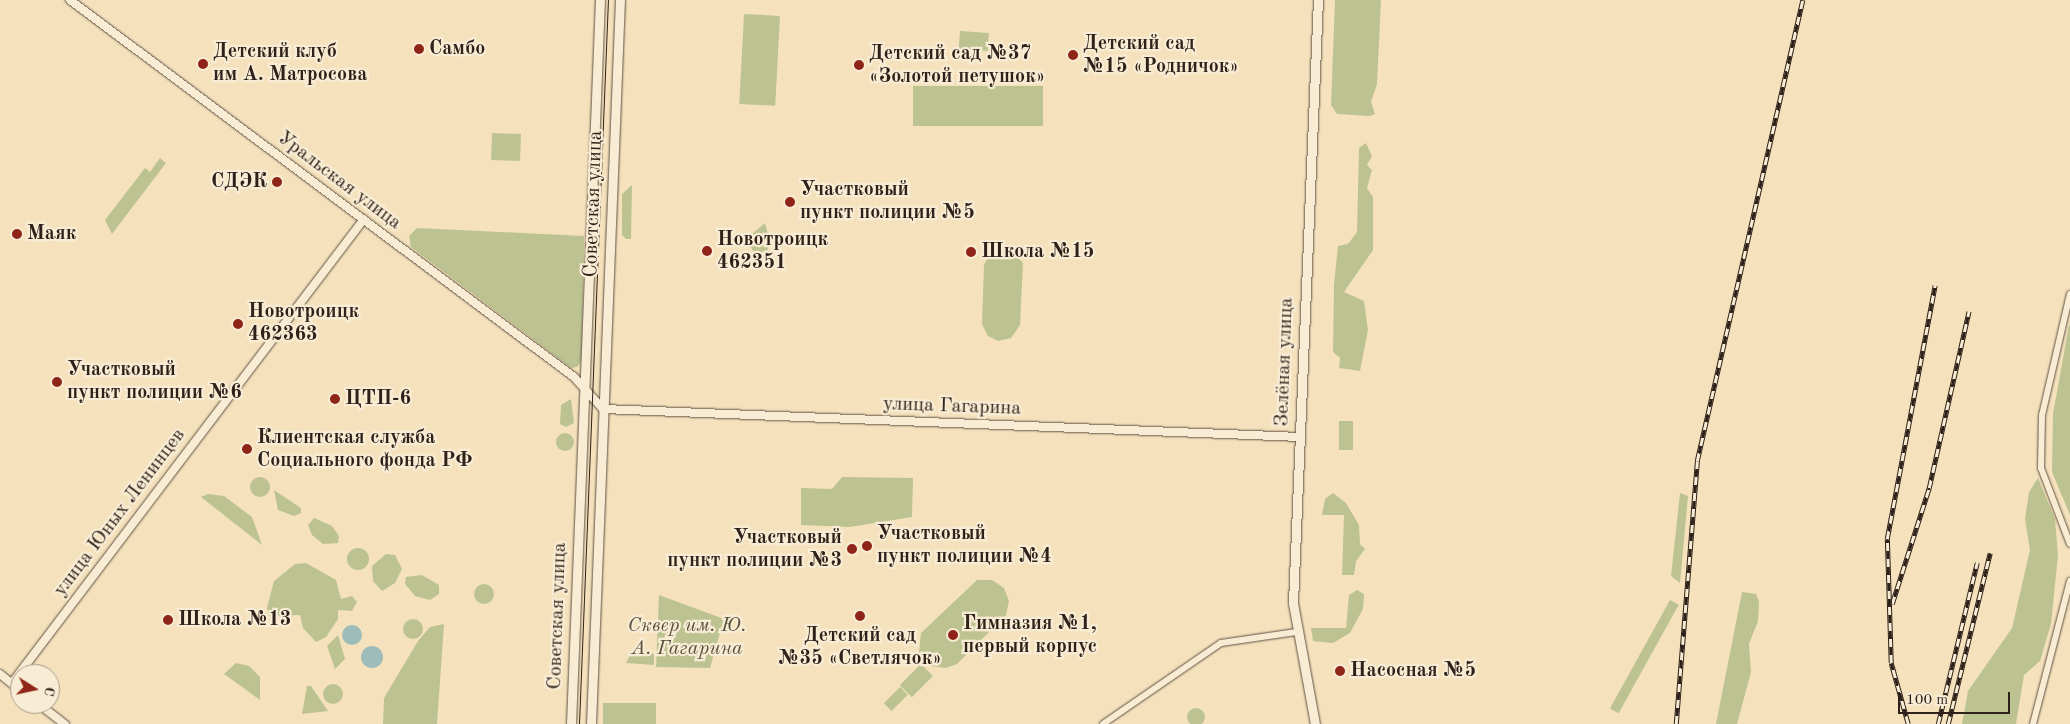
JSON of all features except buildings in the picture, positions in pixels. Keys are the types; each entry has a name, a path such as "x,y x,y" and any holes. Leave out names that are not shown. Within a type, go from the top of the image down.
{"main road":[{"name":"Советская улица","path":"571,724 586,390 600,0"},
{"name":"Советская улица","path":"591,724 620,0"},
{"name":"Зелёная улица","path":"1315,724 1296,632 1299,437 1318,0"}],"street":[{"name":"Уральская улица","path":"70,0 364,219 586,390"},
{"name":"улица Юных Ленинцев","path":"26,664 364,219"},
{"path":"2070,294 2042,415 2041,468 2070,544"},
{"path":"586,390 603,409"},
{"name":"улица Гагарина","path":"603,409 1299,437"},
{"path":"2033,724 2070,581"},
{"path":"1103,724 1220,643 1296,632"},
{"path":"52,714 65,724"}],"green space":[{"path":"1335,0 1381,0 1377,84 1371,102 1375,114 1370,116 1337,114 1331,105"},
{"path":"744,14 780,16 775,106 739,104"},
{"path":"960,31 989,33 988,51 959,49"},
{"path":"913,86 1043,86 1043,126 913,126"},
{"path":"492,133 521,134 520,161 491,160"},
{"path":"1366,143 1372,156 1367,165 1372,170 1367,188 1373,197 1373,250 1344,292 1364,301 1368,330 1360,371 1339,368 1340,358 1333,352 1334,284 1338,246 1348,244 1357,232 1359,148"},
{"path":"160,158 166,163 112,234 105,220 145,168 150,172"},
{"path":"632,185 631,239 626,239 622,235 622,194"},
{"path":"826,186 880,188 879,197 818,195 818,189"},
{"path":"765,223 770,241 767,251 755,253 745,240"},
{"path":"417,228 584,236 582,360 577,367 571,368 411,247 409,236"},
{"path":"1009,247 1023,263 1020,325 1011,338 998,341 988,336 982,324 984,265 991,251"},
{"path":"2069,325 2070,515 2052,472 2053,414"},
{"path":"571,399 574,423 566,427 560,424 561,405"},
{"path":"1339,421 1353,421 1353,450 1339,450"},
{"path":"565,433 571,436 574,442 571,448 565,451 559,448 556,442 559,436"},
{"path":"256,477 264,477 270,483 270,491 264,497 256,497 250,491 250,483"},
{"path":"842,477 913,478 912,517 850,527 801,525 801,488 832,489"},
{"path":"2038,478 2055,519 2058,555 2051,624 2040,661 2024,675 2016,724 1962,724 1968,691 2012,628 2030,550 2025,519 2029,492"},
{"path":"274,490 301,508 301,513 294,516 278,510"},
{"path":"1333,493 1346,503 1359,525 1360,544 1365,549 1356,561 1354,575 1342,575 1344,515 1322,515 1325,499"},
{"path":"1680,493 1688,496 1680,583 1671,576"},
{"path":"208,494 224,496 252,517 262,545 201,497"},
{"path":"314,518 332,526 339,536 338,543 323,544 312,535 308,525"},
{"path":"354,548 362,548 369,555 369,563 362,570 354,570 347,563 347,555"},
{"path":"386,554 395,555 402,569 395,583 382,591 373,581 372,566"},
{"path":"306,563 336,580 341,599 352,596 357,602 352,611 338,610 338,619 326,637 316,642 303,628 300,615 269,616 267,608 274,581 295,564"},
{"path":"422,575 439,585 439,594 430,600 415,596 405,584 406,577"},
{"path":"977,580 992,580 1004,588 1009,601 1006,615 957,664 946,668 931,666 919,653 921,633"},
{"path":"480,584 488,584 494,590 494,598 488,604 480,604 474,598 474,590"},
{"path":"1357,590 1364,594 1363,609 1350,633 1333,643 1313,641 1311,628 1346,628 1349,595"},
{"path":"1742,592 1756,594 1759,602 1758,621 1749,644 1751,672 1737,724 1716,724"},
{"name":"Сквер им. Ю. А. Гагарина","path":"659,595 724,619 710,668 656,667"},
{"path":"1670,600 1679,605 1619,713 1610,708"},
{"path":"409,619 417,619 423,625 423,633 417,639 409,639 403,633 403,625"},
{"path":"444,624 437,724 383,724 384,698 418,641 430,627"},
{"path":"338,635 345,659 335,669 327,646"},
{"path":"632,651 654,654 654,665 626,663"},
{"path":"236,663 249,666 260,677 260,700 224,674"},
{"path":"921,664 933,676 912,697 900,685"},
{"path":"333,684 340,687 343,694 340,701 333,704 326,701 323,694 326,687"},
{"path":"307,686 311,686 328,711 302,714"},
{"path":"900,687 908,695 892,711 884,703"},
{"path":"603,703 656,703 656,724 603,724"},
{"path":"1192,708 1200,708 1205,713 1203,724 1192,726 1187,721 1187,713"}],"water":[{"path":"352,625 359,628 362,635 359,642 352,645 345,642 342,635 345,628"},
{"path":"368,646 376,646 383,653 383,661 376,668 368,668 361,661 361,653"}],"tram line":[{"path":"579,724 608,0"}],"railway":[{"path":"1676,724 1697,461 1803,0"},
{"path":"1908,724 1891,663 1887,539 1935,286"},
{"path":"1892,604 1929,488 1969,311"},
{"path":"1948,724 1990,553"},
{"path":"1938,724 1977,563"}],"place":[{"name":"Самбо","path":"419,49"},
{"name":"Детский сад №15 «Родничок»","path":"1073,55"},
{"name":"Детский клуб им А. Матросова","path":"203,64"},
{"name":"Детский сад №37 «Золотой петушок»","path":"859,65"},
{"name":"СДЭК","path":"277,182"},
{"name":"Участковый пункт полиции №5","path":"790,202"},
{"name":"Маяк","path":"17,234"},
{"name":"Новотроицк 462351","path":"707,251"},
{"name":"Школа №15","path":"971,252"},
{"name":"Новотроицк 462363","path":"238,324"},
{"name":"Участковый пункт полиции №6","path":"57,382"},
{"name":"ЦТП-6","path":"335,399"},
{"name":"Клиентская служба Социального фонда РФ","path":"247,449"},
{"name":"Участковый пункт полиции №4","path":"867,546"},
{"name":"Участковый пункт полиции №3","path":"852,549"},
{"name":"Детский сад №35 «Светлячок»","path":"860,616"},
{"name":"Школа №13","path":"168,620"},
{"name":"Гимназия №1, первый корпус","path":"953,635"},
{"name":"Насосная №5","path":"1340,671"}]}
